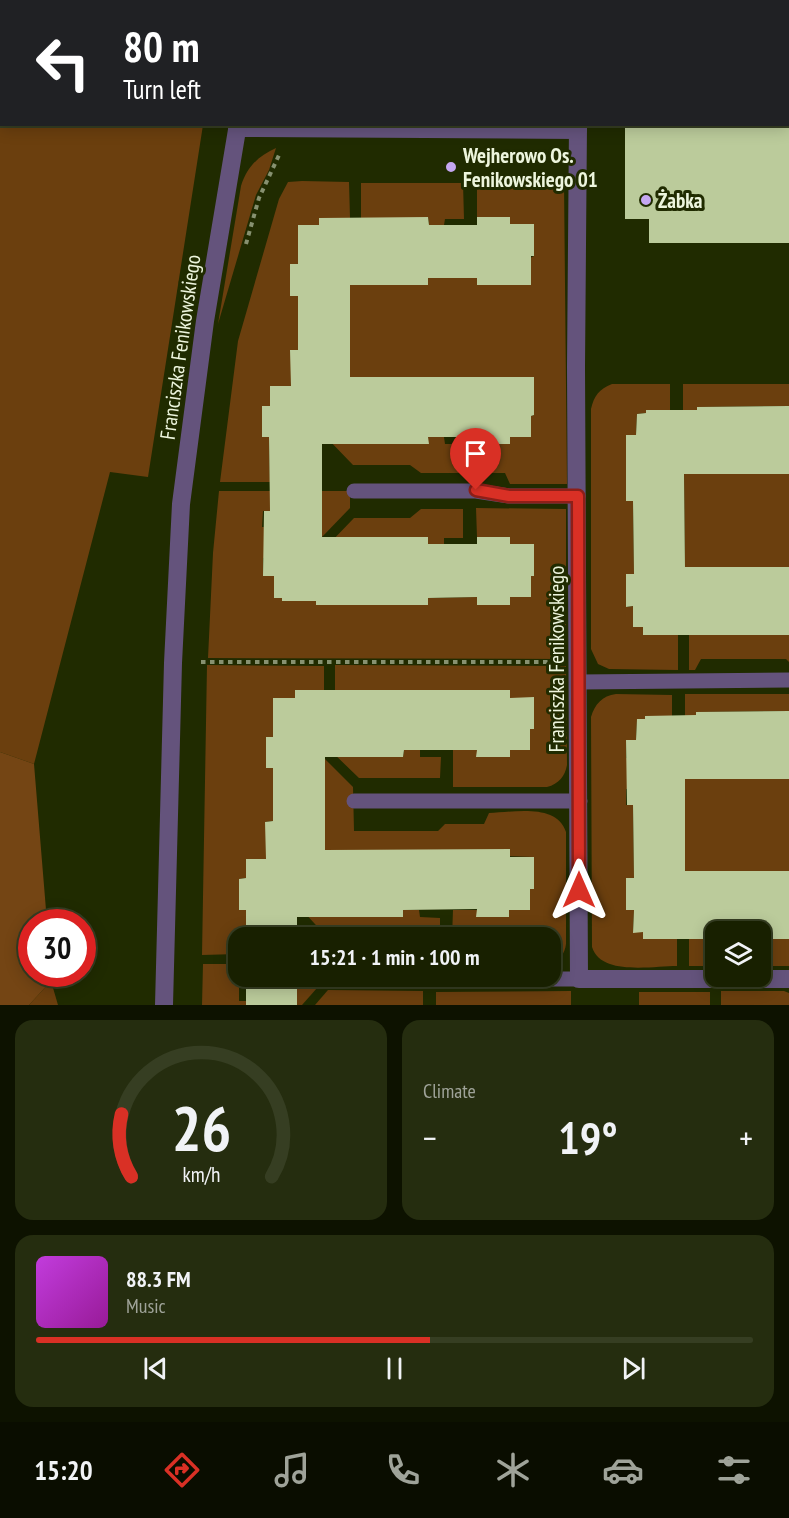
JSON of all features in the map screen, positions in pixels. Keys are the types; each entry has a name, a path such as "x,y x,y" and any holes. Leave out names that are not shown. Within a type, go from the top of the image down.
{"street":[{"name":"Franciszka Fenikowskiego","path":"164,1005 173,663 181,504 208,298 238,126 438,130 578,127 576,356 580,801 579,979"},
{"path":"579,979 789,979"}],"lane":[{"path":"354,491 476,490 509,496 578,496"},
{"path":"579,682 789,680"},
{"path":"354,801 580,801"},
{"path":"561,979 579,979"}],"path":[{"path":"243,255 259,198 281,151 282,128"},
{"path":"201,662 579,662"}],"shaded area":[{"path":"0,126 203,126 148,477 110,472 34,764 0,752"},
{"path":"276,148 269,170 256,195 218,324 241,186 246,173 254,163"},
{"path":"288,182 349,182 350,218 320,218 319,225 298,225 298,264 290,296 298,296 298,350 290,350 297,386 270,386 270,406 263,406 263,437 269,437 270,482 220,482 238,341 279,199"},
{"path":"477,182 564,183 567,484 510,484 505,473 478,473 477,444 510,444 510,437 531,437 534,384 350,384 350,278 394,285 428,285 428,278 477,278 477,285 534,256 534,225 510,224 510,217 477,217"},
{"path":"361,183 463,183 464,219 445,219 444,225 429,225 428,217 361,225"},
{"path":"612,384 670,384 670,414 646,410 646,413 637,414 636,435 626,436 626,453 633,454 626,484 626,500 633,501 634,574 626,574 627,607 633,606 633,627 678,635 678,670 609,669 598,664 591,649 591,409 598,394"},
{"path":"683,384 789,384 789,406 697,407 697,414 683,414"},
{"path":"326,437 347,444 363,444 364,437 394,444 428,444 428,437 444,437 445,444 464,444 464,473 421,473 410,465 353,465"},
{"path":"684,467 789,474 789,567 758,567 728,574 727,567 710,567 685,574"},
{"path":"219,491 270,491 270,511 263,511 262,527 270,527 270,557 263,558 263,576 274,576 274,598 282,598 282,601 301,601 316,597 316,605 428,605 428,598 477,597 510,605 510,597 531,597 531,576 534,576 534,544 510,544 510,537 477,537 476,508 566,509 566,659 208,658 213,553"},
{"path":"322,491 350,491 350,508 322,537"},
{"path":"421,509 463,509 463,538 444,538 444,544 428,544 427,537 394,537 364,544 363,537 347,537 329,544 354,518 410,518"},
{"path":"689,627 789,635 789,662 786,659 701,659 695,670 689,670"},
{"path":"207,665 324,666 324,690 295,690 295,698 273,698 273,737 266,737 267,768 273,768 273,821 265,822 273,859 246,859 246,878 239,879 239,910 246,910 246,927 228,927 228,954 202,955"},
{"path":"335,665 566,666 567,765 565,773 558,782 547,787 453,787 453,750 477,750 477,757 509,757 510,750 530,750 530,729 534,729 533,698 335,698"},
{"path":"616,694 672,695 672,719 664,716 645,716 645,719 637,720 636,740 626,741 626,758 633,758 634,789 626,789 626,805 633,805 634,878 626,910 634,910 633,932 643,932 643,939 677,939 677,966 641,968 616,966 597,956 592,947 591,717 600,701"},
{"path":"685,694 789,694 789,711 697,712 696,719 685,719"},
{"path":"330,750 370,757 403,757 404,750 420,750 420,757 441,757 440,778 359,778"},
{"path":"0,752 34,764 46,909 18,909 18,987 46,987 29,1005 0,1005"},
{"path":"325,759 353,787 354,831 438,831 445,824 484,824 489,813 534,811 544,813 561,823 566,832 566,944 564,951 561,956 561,927 452,927 453,910 477,910 477,917 509,917 509,910 530,910 530,889 534,888 533,857 370,850 325,857"},
{"path":"685,771 789,779 789,871 710,871 685,878"},
{"path":"302,910 322,917 339,917 339,910 369,917 402,917 403,910 419,910 420,917 440,918 440,927 318,927"},
{"path":"689,932 705,932 705,966 689,966"},
{"path":"771,939 789,939 789,966 771,966"},
{"path":"203,964 228,964 228,987 239,987 239,1001 246,1001 246,1005 202,1005"},
{"path":"46,987 53,987 58,1005 29,1005"},
{"path":"297,987 318,987 302,1005 297,1005"},
{"path":"328,990 423,991 423,1005 315,1005"},
{"path":"571,991 571,1005 436,1005 436,992"},
{"path":"721,991 784,991 789,993 789,1005 721,1005"},
{"path":"639,992 710,992 710,1005 639,1005"}],"building":[{"path":"625,126 789,126 789,243 649,243 649,219 625,219"},
{"path":"428,217 429,225 477,225 477,217 510,217 510,224 534,224 531,285 477,285 477,278 428,278 428,285 350,285 350,377 534,377 534,415 531,416 531,437 510,437 510,444 477,444 477,437 428,437 429,444 322,444 322,537 428,537 428,544 477,544 477,537 510,537 510,544 534,544 534,576 531,576 531,597 510,597 510,605 477,605 477,597 428,598 428,605 316,605 316,601 282,601 282,598 274,598 274,576 263,576 264,511 270,511 269,437 262,437 262,406 270,406 270,386 291,386 290,350 298,350 298,296 290,296 290,264 298,264 298,225 319,225 319,218"},
{"path":"789,406 789,474 684,474 685,567 789,567 789,635 643,635 643,627 633,627 633,606 626,607 626,574 634,574 633,501 626,501 626,435 636,435 637,414 646,413 646,410 697,410 697,407"},
{"path":"295,690 510,690 510,698 534,697 534,729 530,729 530,750 510,750 510,757 476,757 477,750 404,750 403,757 325,757 325,850 510,849 510,857 534,857 534,889 530,889 530,910 509,910 509,917 476,917 477,909 403,910 403,917 297,917 297,927 246,927 246,910 239,910 239,879 246,878 246,859 266,859 265,822 273,821 273,768 266,768 266,737 273,737 273,698 295,698"},
{"path":"789,711 789,779 685,779 685,871 789,871 789,939 771,939 771,921 705,921 705,939 643,939 643,932 633,933 634,910 626,910 626,878 634,878 633,805 627,805 626,740 636,740 637,719 645,719 645,716 696,715 696,712"},
{"path":"246,987 297,987 297,1005 246,1005"}],"place":[{"name":"Wejherowo Os. Fenikowskiego 01","path":"451,167"},
{"name":"Żabka","path":"646,200"}],"route":[{"path":"476,490 509,496 578,496 579,890"}]}
